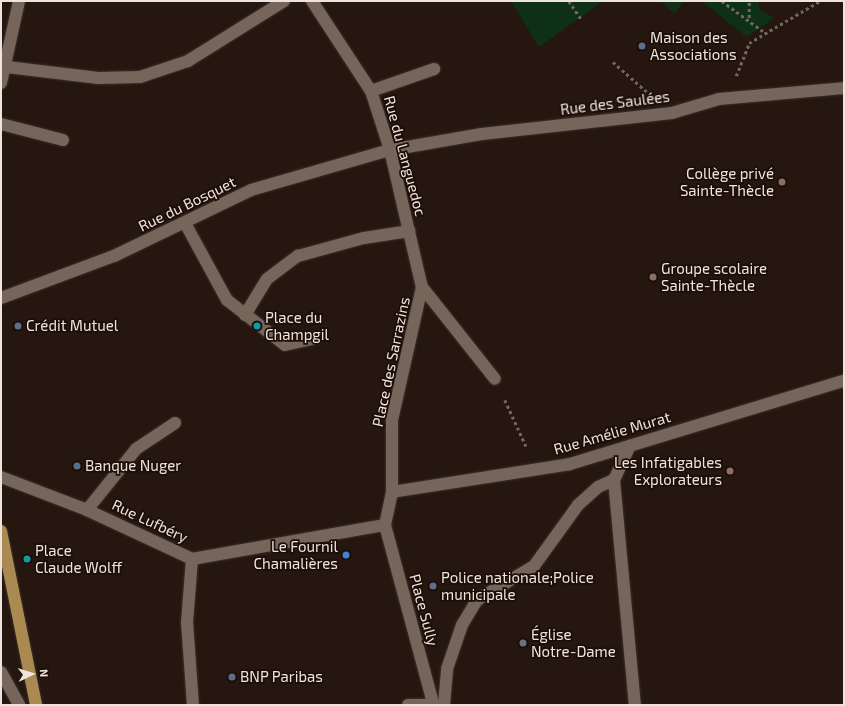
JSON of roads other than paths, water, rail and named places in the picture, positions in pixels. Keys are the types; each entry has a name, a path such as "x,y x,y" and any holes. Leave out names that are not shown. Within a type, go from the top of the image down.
{"main road":[{"path":"1,531 36,705"}],"street":[{"path":"1,83 7,67 19,1"},
{"path":"7,67 98,78 140,76 188,61 284,1"},
{"name":"Rue du Languedoc","path":"312,1 371,91 390,150 422,287"},
{"path":"371,91 434,69"},
{"name":"Rue des Saulées","path":"390,150 482,134 672,113 727,98 844,88"},
{"path":"1,124 63,140"},
{"name":"Rue du Bosquet","path":"1,298 114,256 251,190 390,150"},
{"path":"185,223 227,300 285,345 316,338"},
{"path":"245,315 267,280 298,256 364,238 409,231"},
{"path":"422,287 495,379"},
{"name":"Place des Sarrazins","path":"392,492 392,420 422,287"},
{"name":"Rue Amélie Murat","path":"392,492 570,464 844,381"},
{"path":"87,510 136,449 175,423"},
{"path":"630,445 614,480 635,705"},
{"name":"Rue Lufbéry","path":"1,477 87,510 192,559 385,525"},
{"path":"408,705 437,704 462,625 477,600 534,566 578,505 598,487 614,480"},
{"path":"385,525 392,492"},
{"name":"Place Sully","path":"385,525 437,704"},
{"path":"192,559 187,622 193,705"},
{"path":"1,672 19,705"}],"place":[{"name":"Maison des Associations","path":"642,46"},
{"name":"Collège privé Sainte-Thècle","path":"782,182"},
{"name":"Groupe scolaire Sainte-Thècle","path":"653,277"},
{"name":"Crédit Mutuel","path":"18,326"},
{"name":"Place du Champgil","path":"257,326"},
{"name":"Banque Nuger","path":"77,466"},
{"name":"Les Infatigables Explorateurs","path":"730,471"},
{"name":"Le Fournil Chamalières","path":"346,555"},
{"name":"Place Claude Wolff","path":"27,559"},
{"name":"Police nationale;Police municipale","path":"433,586"},
{"name":"Église Notre-Dame","path":"523,643"},
{"name":"BNP Paribas","path":"232,677"}]}
